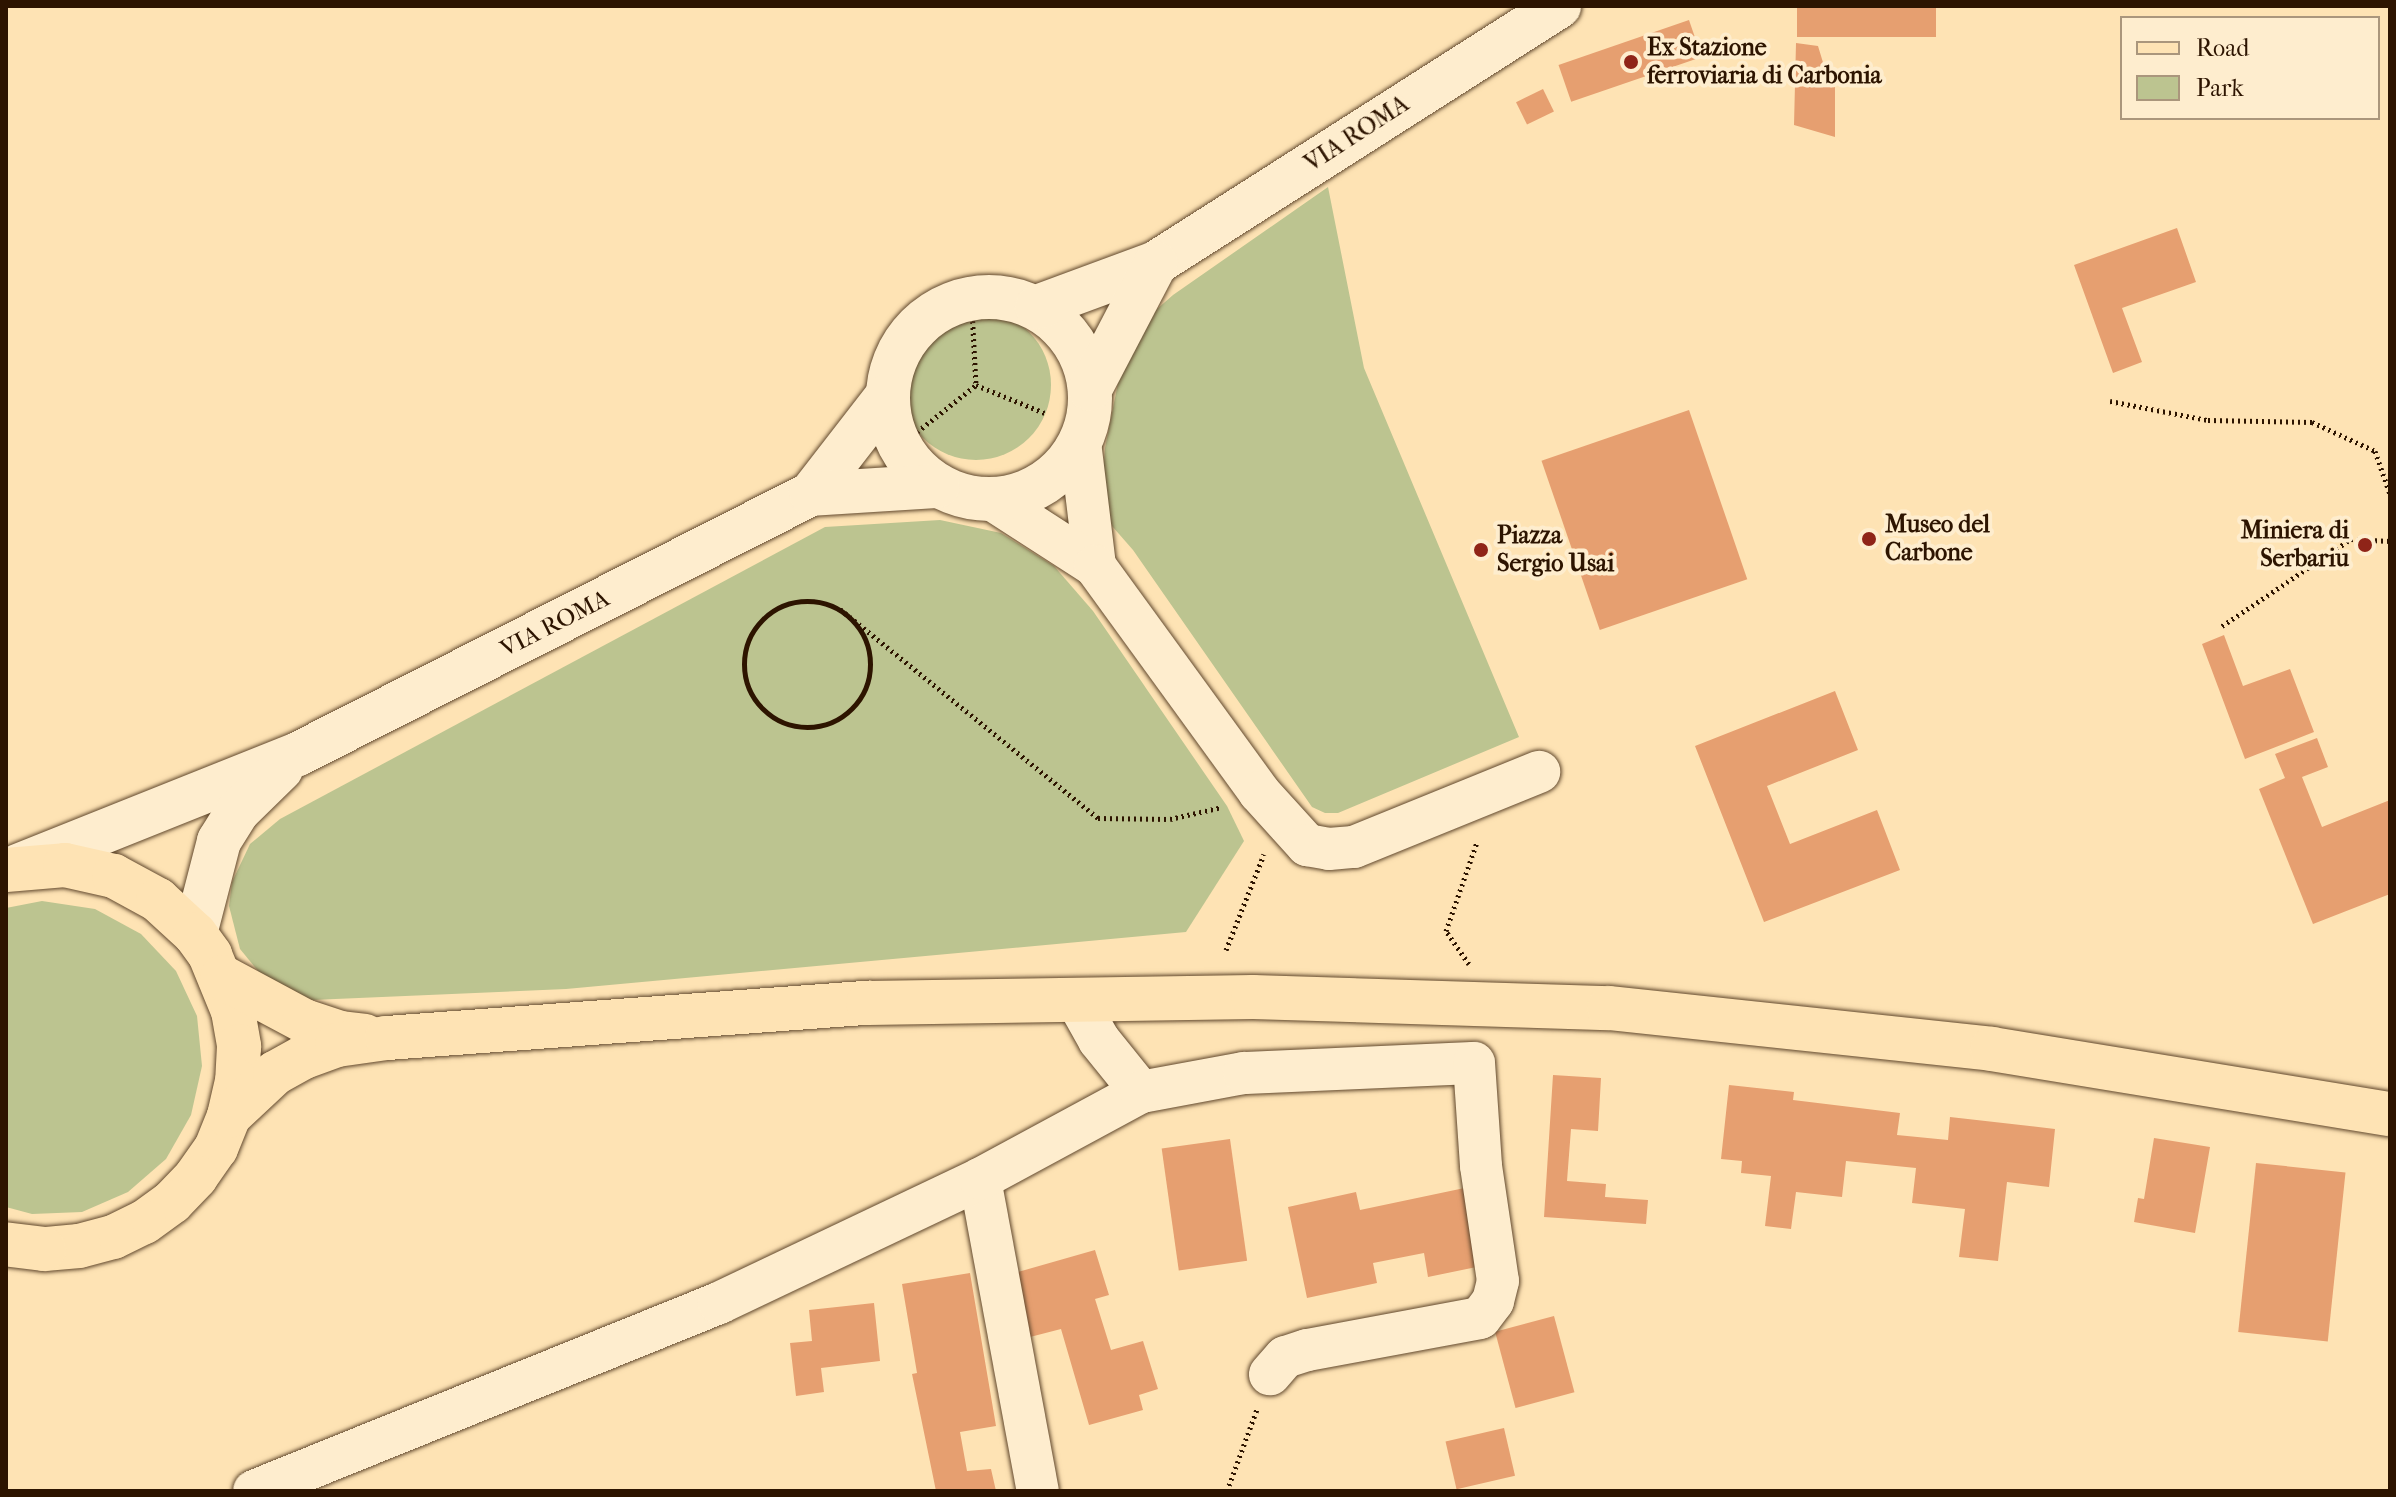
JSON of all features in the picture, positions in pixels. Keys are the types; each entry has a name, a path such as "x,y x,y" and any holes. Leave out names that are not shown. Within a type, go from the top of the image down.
{"main road":[{"name":"VIA ROMA","path":"1037,307 1156,263 1559,6"},
{"name":"VIA ROMA","path":"1090,389 1156,263"},
{"path":"993,296 1015,299 1037,307 1064,328 1082,356 1090,389 1087,425 1065,465 1044,483 1020,495 993,500 964,497 938,486 906,457 889,418 887,396 898,351 911,332 938,310 969,297 993,296"},
{"name":"VIA ROMA","path":"811,494 887,396"},
{"name":"VIA ROMA","path":"11,868 298,754 811,494 938,486"},
{"name":"VIA ROMA","path":"195,934 219,841 258,788 298,754"},
{"path":"11,868 65,865 114,876 158,900 195,934 222,977 233,1011 239,1046 237,1081 229,1116 216,1148 196,1177 172,1202 144,1222 102,1240 25,1246"},
{"path":"222,977 270,1006 304,1021 341,1033 387,1038"},
{"path":"229,1116 275,1073 304,1057 337,1045 387,1038 868,1003 1253,997 1609,1008 1992,1049 2390,1114"}],"street":[{"path":"1080,442 1095,566"},
{"path":"993,500 1095,566 1259,792 1307,845 1329,849 1354,847 1539,772"},
{"path":"1076,999 1099,1040 1141,1092"},
{"path":"254,1491 719,1303 980,1179 1141,1092 1244,1073 1474,1063 1481,1166 1498,1281 1493,1301 1480,1318 1307,1350 1285,1357 1270,1374"},
{"path":"980,1179 1038,1491"},
{"path":"6,1269 25,1246"}],"path":[{"path":"972,309 976,385"},
{"path":"976,385 1045,413"},
{"path":"917,432 976,385"},
{"path":"2110,401 2208,420 2312,422 2375,451 2387,476 2390,494"},
{"path":"2222,626 2351,539 2390,541"},
{"path":"840,609 856,624 869,654 867,686 857,704 833,721 803,728 784,724 766,713 753,698 745,679 743,660 748,638 760,620 778,607 798,600 820,601 840,609 1098,818 1170,819 1227,806"},
{"path":"1479,1005 1470,966 1446,931 1482,829"},
{"path":"1226,950 1266,848"},
{"path":"1227,1491 1270,1374"}],"green space":[{"path":"1328,187 1364,368 1519,737 1338,813 1325,813 1312,807 1133,550 1112,526 1102,489 1105,448 1118,383 1148,317 1173,295"},
{"path":"976,310 1005,316 1029,332 1045,356 1051,385 1045,414 1029,438 1005,454 976,460 947,454 923,438 907,414 901,385 907,356 923,332 947,316"},
{"path":"940,520 1001,533 1054,566 1093,611 1227,806 1244,841 1186,932 566,989 312,1000 267,982 240,949 229,906 232,882 250,844 280,819 825,527"},
{"path":"42,901 95,909 141,934 176,971 197,1016 202,1066 191,1115 166,1159 128,1192 82,1212 32,1214 6,1207 6,908"}],"building":[{"path":"1797,6 1936,6 1936,37 1797,37"},
{"name":"Ex Stazione ferroviaria di Carbonia","path":"1689,20 1702,57 1571,102 1559,65"},
{"path":"1796,43 1818,46 1825,69 1835,70 1835,137 1794,125"},
{"path":"1543,89 1554,111 1527,125 1516,102"},
{"path":"2177,228 2196,282 2122,308 2142,362 2113,373 2074,265"},
{"path":"1689,410 1747,579 1600,630 1541,461"},
{"path":"2224,635 2243,686 2290,669 2314,732 2245,759 2202,644"},
{"path":"1835,691 1858,750 1767,786 1790,844 1877,810 1900,870 1764,922 1695,746"},
{"path":"2317,738 2328,767 2302,777 2322,827 2390,800 2390,894 2313,924 2259,789 2285,778 2275,754"},
{"path":"1553,1075 1601,1078 1598,1131 1571,1129 1567,1181 1606,1184 1605,1197 1648,1200 1646,1224 1544,1217"},
{"path":"1729,1085 1794,1092 1793,1100 1900,1113 1897,1135 1948,1140 1950,1117 2055,1129 2049,1187 2007,1182 1998,1261 1959,1257 1965,1209 1912,1203 1916,1168 1846,1161 1842,1197 1796,1192 1791,1229 1765,1226 1771,1176 1741,1173 1742,1161 1721,1159"},
{"path":"2154,1138 2210,1147 2195,1233 2134,1222 2138,1198 2144,1199"},
{"path":"1230,1139 1247,1261 1179,1270 1162,1149"},
{"path":"2256,1163 2346,1172 2328,1341 2238,1332"},
{"path":"1474,1186 1491,1264 1428,1277 1424,1253 1373,1263 1377,1283 1307,1298 1288,1207 1356,1192 1360,1210"},
{"path":"1095,1250 1109,1295 1095,1299 1111,1350 1143,1341 1158,1389 1139,1395 1143,1410 1089,1425 1061,1329 1030,1337 1011,1274"},
{"path":"970,1273 996,1426 960,1432 967,1471 991,1469 996,1491 936,1491 912,1374 917,1373 902,1284"},
{"path":"874,1303 880,1361 821,1368 824,1392 796,1396 790,1343 812,1341 809,1310"},
{"path":"1554,1316 1574,1392 1516,1408 1495,1332"},
{"path":"1504,1428 1515,1476 1457,1489 1446,1441"}],"place":[{"name":"Ex Stazione ferroviaria di Carbonia","path":"1631,62"},
{"name":"Museo del Carbone","path":"1869,539"},
{"name":"Miniera di Serbariu","path":"2365,545"},
{"name":"Piazza Sergio Usai","path":"1481,550"}]}
